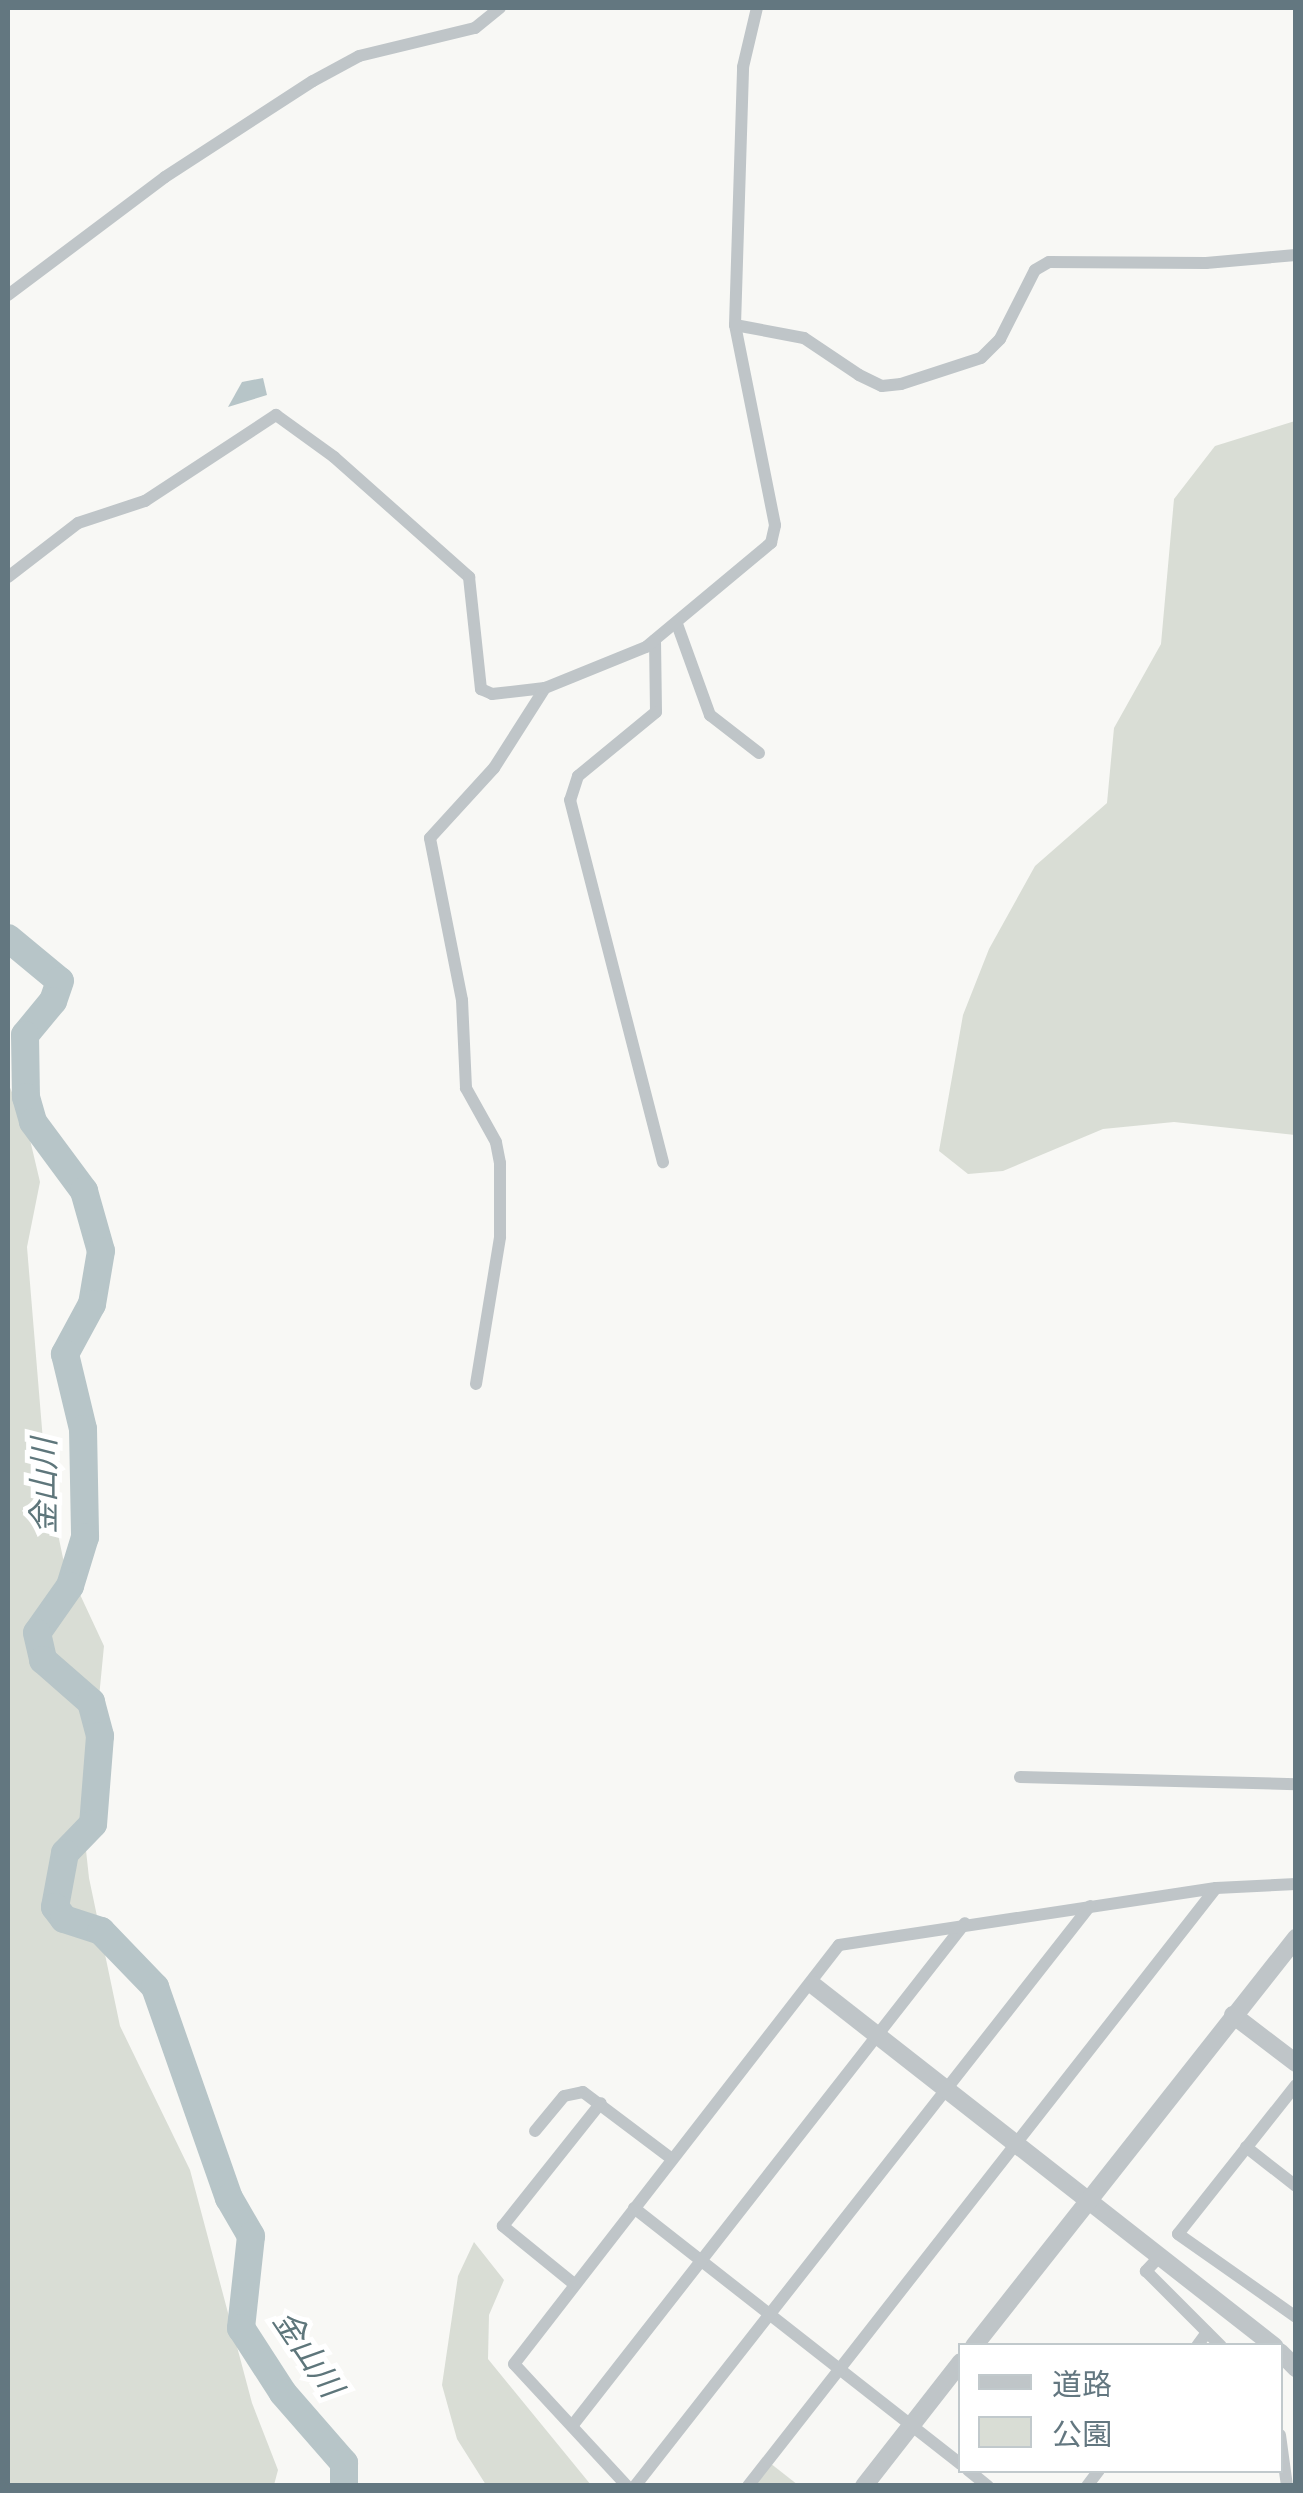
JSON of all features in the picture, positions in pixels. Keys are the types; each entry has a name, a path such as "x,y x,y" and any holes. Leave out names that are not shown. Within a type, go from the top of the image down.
{"street":[{"path":"8,296 164,177 313,81 358,56 475,28 500,8"},
{"path":"8,577 78,523 144,501 276,415 334,456 469,577 481,689 492,694 545,688 656,640 758,558 775,525 735,325 743,66 757,8"},
{"path":"735,325 804,338 882,386 901,384 981,358 1000,339 1036,270 1050,262 1206,263 1296,255"},
{"path":"677,624 710,715 760,753"},
{"path":"656,640 656,712 578,776 570,800 662,1162"},
{"path":"476,1384 500,1237 500,1163 496,1142 480,1123 466,1088 462,1000 430,838 494,768 545,688"},
{"path":"1020,1776 1296,1784"},
{"path":"627,2486 514,2364 812,1985 839,1945 1216,1888 1296,1884"},
{"path":"748,2486 1216,1888"},
{"path":"635,2486 948,2092 1090,1906"},
{"path":"572,2426 965,1923"},
{"path":"976,2343 1296,1938"},
{"path":"812,1985 1270,2343"},
{"path":"1233,2015 1296,2063"},
{"path":"1296,2085 1178,2234 1296,2317"},
{"path":"535,2132 564,2096 583,2092 672,2159"},
{"path":"574,2284 503,2226 601,2103"},
{"path":"1246,2148 1296,2186"},
{"path":"634,2208 958,2462"},
{"path":"1160,2256 1146,2272 1218,2343"},
{"path":"1199,2343 1208,2332"},
{"path":"864,2486 958,2365"},
{"path":"1283,2457 1287,2486"}],"green space":[{"path":"1295,421 1295,1135 1174,1122 1103,1129 1003,1171 968,1174 939,1151 963,1015 989,949 1035,866 1107,803 1114,728 1161,644 1174,499 1215,446"},
{"path":"8,1083 27,1127 40,1182 27,1247 46,1477 63,1558 104,1646 85,1841 89,1878 120,2026 190,2170 252,2403 278,2470 274,2485 8,2485"},
{"path":"474,2242 504,2280 489,2315 488,2359 591,2485 486,2485 457,2439 442,2385 458,2276"},
{"path":"770,2463 798,2485 752,2486"}],"shaded area":[{"path":"263,378 267,395 228,407 242,382"}],"waterway":[{"name":"金山川","path":"8,938 60,981 53,1001 25,1035 26,1097 33,1122 84,1191 101,1251 92,1304 65,1354 83,1429 85,1537 70,1586 37,1633 43,1660 91,1702 100,1736 93,1824 65,1853 55,1907 64,1919 101,1931 155,1987 229,2198 251,2236 241,2328 283,2393 344,2463 344,2486"}]}
